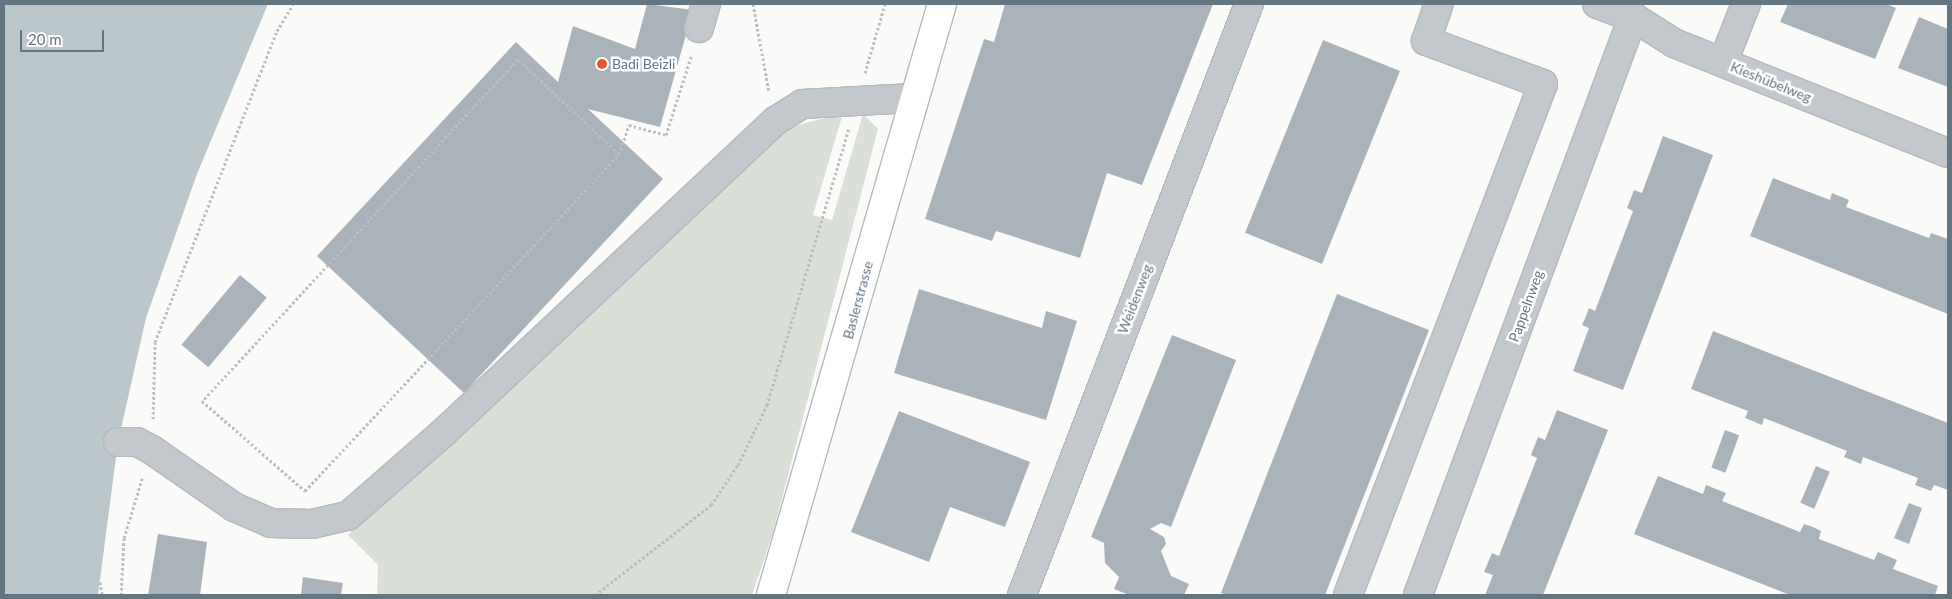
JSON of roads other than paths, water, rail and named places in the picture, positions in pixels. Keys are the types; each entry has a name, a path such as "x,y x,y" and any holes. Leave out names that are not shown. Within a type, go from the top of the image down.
{"main road":[{"name":"Baslerstrasse","path":"771,595 842,361 912,98 942,4"}],"street":[{"name":"Weidenweg","path":"1022,595 1249,4"},
{"path":"1348,595 1543,84 1426,40 1439,4"},
{"name":"Kieshübelweg","path":"1597,4 1633,17 1674,43 1948,153"},
{"path":"1723,62 1746,4"},
{"name":"Pappelnweg","path":"1418,595 1633,17"},
{"path":"118,442 137,442 152,450 234,507 271,523 312,524 348,516 444,432 775,120 802,104 857,99 912,98"}],"place":[{"name":"Badi Beizli","path":"602,64"}]}
